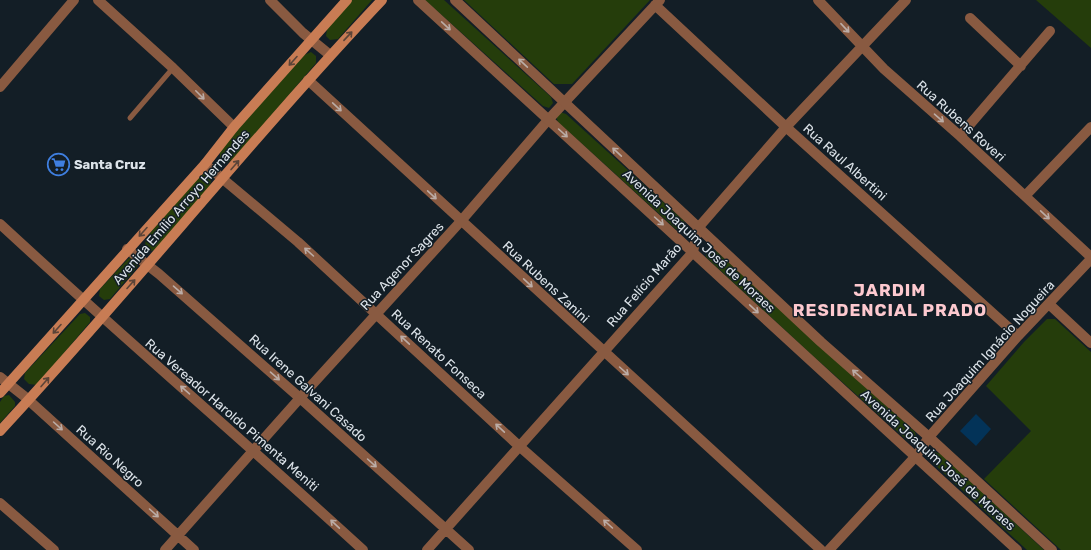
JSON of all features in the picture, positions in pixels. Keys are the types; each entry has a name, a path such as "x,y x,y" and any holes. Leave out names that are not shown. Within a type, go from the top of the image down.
{"main road":[{"name":"Avenida Emílio Arroyo Hernandes","path":"0,393 4,380 83,300 127,249 205,164 234,127 347,0"},
{"name":"Avenida Emílio Arroyo Hernandes","path":"0,431 147,266 330,55 382,0"}],"street":[{"path":"0,87 74,0"},
{"path":"98,0 234,127"},
{"path":"270,0 311,40 330,55"},
{"name":"Avenida Joaquim José de Moraes","path":"418,0 1017,550"},
{"name":"Avenida Joaquim José de Moraes","path":"455,0 821,342 929,437 1052,550"},
{"name":"Rua Rubens Roveri","path":"818,0 884,69 960,136 1091,258"},
{"name":"Rua Felício Marão","path":"427,550 692,252 698,228 786,127 906,0"},
{"name":"Rua Agenor Sagres","path":"165,550 254,449 461,221 564,102 657,2"},
{"name":"Rua Raul Albertini","path":"657,2 786,127 1018,336"},
{"path":"970,18 1021,66"},
{"path":"960,136 1050,31"},
{"name":"Rua Rubens Zanini","path":"308,80 603,352 821,550"},
{"path":"1025,196 1091,127"},
{"name":"Rua Renato Fonseca","path":"205,164 222,180 298,242 519,446 637,550"},
{"name":"Rua Vereador Haroldo Pimenta Meniti","path":"0,224 102,317 254,449 363,550"},
{"name":"Rua Irene Galvani Casado","path":"127,249 159,274 300,398 469,550"},
{"name":"Rua Joaquim Ignácio Nogueira","path":"829,550 916,456 929,437 1018,336 1050,305 1091,258"},
{"path":"1050,305 1091,343"},
{"name":"Rua Rio Negro","path":"4,380 29,400 194,550"},
{"path":"0,503 54,550"}],"lane":[{"path":"130,118 172,68"}],"green space":[{"path":"352,0 372,0 338,39 330,40 326,36 327,29"},
{"path":"425,0 444,0 551,97 553,103 549,108 543,106"},
{"path":"464,0 650,0 572,84 554,84"},
{"path":"1036,0 1091,0 1091,48"},
{"path":"311,52 316,56 316,63 234,159 226,163 220,159 220,150 304,55"},
{"path":"560,112 566,114 684,221 685,224 682,230 676,229 558,122 556,116"},
{"path":"205,174 211,179 210,186 157,249 151,251 145,246 146,238 199,175"},
{"path":"707,251 716,251 915,432 916,438 911,441 907,440 812,355 706,257"},
{"path":"132,257 138,263 137,267 110,299 104,300 99,296 100,289 128,259"},
{"path":"85,313 90,317 90,322 37,385 29,384 24,379 25,373 80,314"},
{"path":"1047,319 1055,319 1091,352 1091,550 1061,550 984,479 1031,431 986,386 1024,342"},
{"path":"9,395 15,402 15,406 0,423 0,402 4,396"},
{"path":"934,452 941,454 1044,550 1027,550 933,463 930,457"}],"water":[{"path":"976,414 991,429 976,446 960,431"}],"place":[{"name":"Santa Cruz","path":"58,164"}],"district":[{"name":"JARDIM RESIDENCIAL PRADO","path":"890,300"}]}
